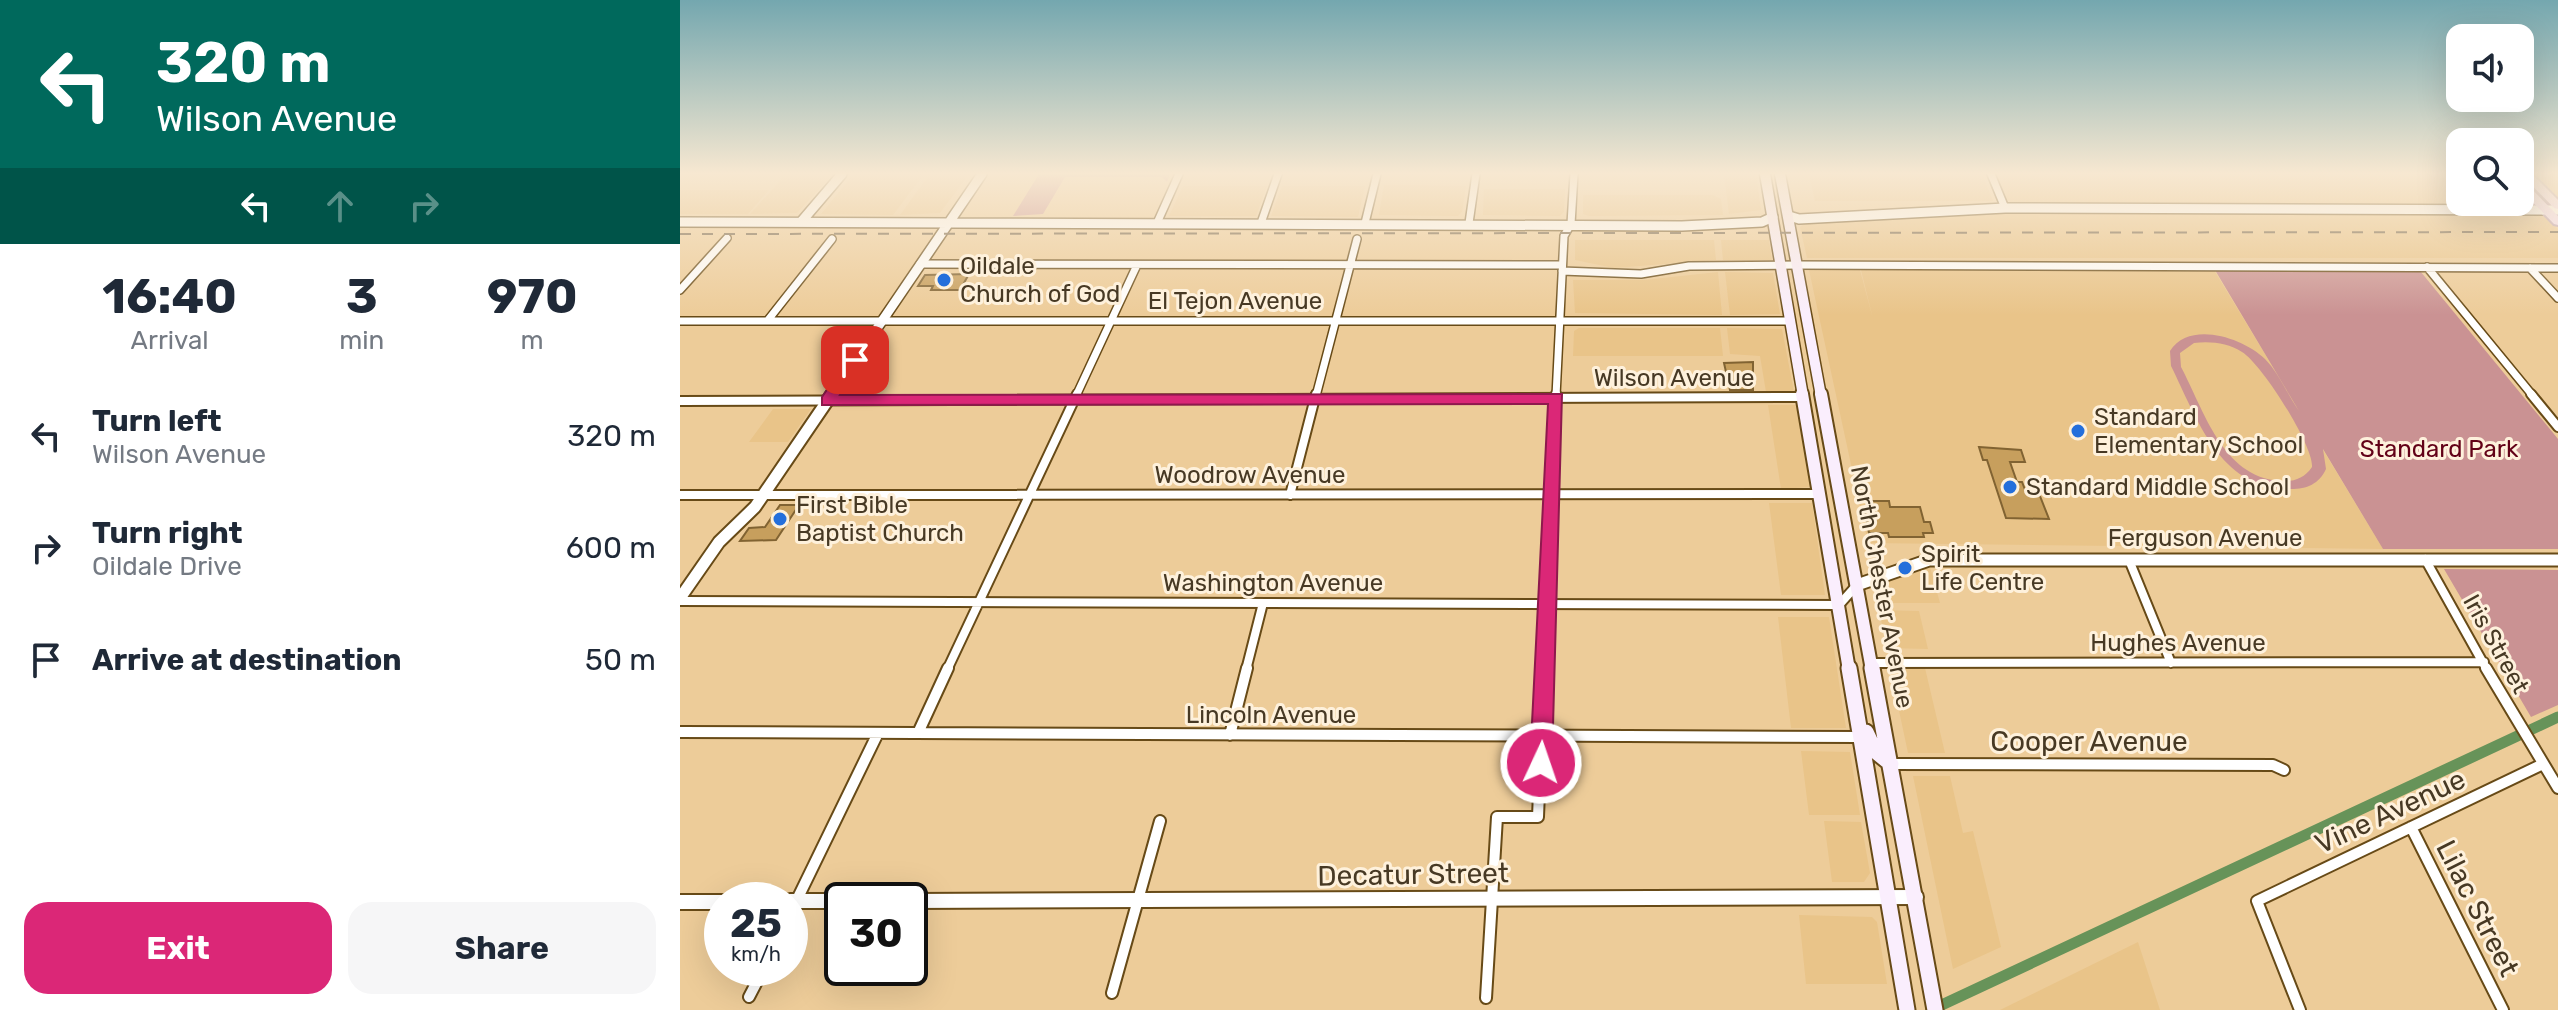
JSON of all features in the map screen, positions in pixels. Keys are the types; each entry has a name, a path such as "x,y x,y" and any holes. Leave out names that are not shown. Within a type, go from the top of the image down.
{"main road":[{"name":"North Chester Avenue","path":"1774,221 1907,1010"},
{"name":"North Chester Avenue","path":"1790,221 1935,1010"},
{"path":"1859,718 1875,751 1891,764"}],"street":[{"path":"680,222 1725,225 1764,221"},
{"path":"680,599 719,542 764,494 947,222"},
{"path":"1486,998 1497,817 1538,817 1562,268 1564,236 1571,224"},
{"path":"680,290 727,238"},
{"path":"768,320 832,239"},
{"path":"1290,495 1357,239"},
{"path":"920,264 1350,265 1562,268 1641,274 1689,266 1781,265 2558,268"},
{"path":"918,733 1137,265"},
{"path":"2427,267 2558,427"},
{"path":"2530,268 2558,298"},
{"name":"El Tejon Avenue","path":"680,321 1790,321"},
{"name":"Wilson Avenue","path":"680,401 1804,397"},
{"name":"Woodrow Avenue","path":"680,495 1820,494"},
{"name":"Iris Street","path":"2425,559 2508,707 2558,788"},
{"name":"Ferguson Avenue","path":"1857,585 1929,560 2558,560"},
{"path":"2129,560 2171,663"},
{"path":"1839,605 1857,585"},
{"name":"Washington Avenue","path":"680,599 1839,605"},
{"path":"1230,735 1263,603"},
{"name":"Hughes Avenue","path":"1872,663 2484,662"},
{"name":"Lincoln Avenue","path":"680,732 1862,737"},
{"path":"804,882 878,733"},
{"name":"Cooper Avenue","path":"1891,764 2273,765 2284,770"},
{"name":"Vine Avenue","path":"2300,1010 2257,901 2543,764"},
{"path":"1112,993 1160,821"},
{"name":"Lilac Street","path":"2411,827 2503,1010"},
{"name":"Decatur Street","path":"928,901 1136,903 1916,897"},
{"path":"680,902 704,902"},
{"path":"749,997 755,986"}],"shaded area":[{"path":"1826,221 2551,221 2558,229 2558,258 1807,258 1800,227"},
{"path":"1575,240 1714,240 1716,260 1614,268 1575,260"},
{"path":"1721,240 1769,240 1772,260 1723,260"},
{"name":"Standard Elementary School","path":"1809,270 1860,270 1873,319 1861,270 2214,270 2383,549 1868,543"},
{"path":"1718,272 1722,315 1575,313 1573,280 1644,280"},
{"path":"1725,272 1773,273 1780,314 1730,315"},
{"path":"1579,328 1720,328 1723,356 1573,356 1574,331"},
{"path":"1727,328 1782,329 1794,392 1766,392 1760,356 1730,354"},
{"path":"1768,405 1796,405 1810,487 1781,489"},
{"path":"773,409 811,409 788,442 749,442"},
{"path":"1769,503 1812,503 1825,595 1781,595"},
{"path":"1930,567 1940,603 1877,603 1871,574 1875,568"},
{"path":"1879,610 1919,611 1928,649 1887,648"},
{"path":"1778,617 1829,617 1846,728 1791,728"},
{"path":"1890,668 1925,668 1945,753 1908,753"},
{"path":"1801,751 1850,752 1860,815 1809,815"},
{"path":"1913,776 1950,776 1963,833 1973,831 2001,947 1953,969"},
{"path":"1824,821 1861,822 1870,873 1864,882 1832,882"},
{"path":"1799,915 1872,917 1877,922 1887,984 1806,984"},
{"path":"2138,942 2160,1010 2000,1010"}],"green space":[{"name":"Standard Park","path":"2416,266 2558,439 2558,549 2383,549 2323,449 2326,469 2316,482 2302,488 2267,486 2246,478 2229,465 2202,428 2171,366 2170,351 2190,336 2203,334 2231,339 2255,351 2278,375 2215,270","holes":["2194,343 2219,343 2237,349 2251,359 2296,424 2312,467 2298,479 2279,481 2259,476 2243,467 2229,454 2207,421 2181,367 2180,353"]},
{"path":"2444,569 2558,570 2558,705 2531,717"}],"building":[{"name":"Oildale Church of God","path":"969,274 960,290 931,290 933,286 918,286 925,275"},
{"path":"1753,362 1753,390 1730,390 1724,363"},
{"name":"Standard Middle School","path":"1979,447 2021,450 2025,462 2010,462 2017,482 2022,482 2026,492 2038,491 2049,519 2006,518 1987,460 1983,460"},
{"path":"1866,501 1889,501 1890,507 1920,507 1924,522 1930,522 1933,533 1923,533 1924,537 1889,537 1888,533 1869,533 1864,508 1868,508"},
{"name":"First Bible Baptist Church","path":"780,505 799,505 776,540 740,541 749,528 765,527"}],"waterway":[{"path":"1931,1010 2558,717"}],"railway":[{"path":"680,234 2558,232"}],"place":[{"name":"Oildale Church of God","path":"944,280"},
{"name":"Standard Elementary School","path":"2078,431"},
{"name":"Standard Middle School","path":"2010,487"},
{"name":"First Bible Baptist Church","path":"780,519"},
{"name":"Spirit Life Centre","path":"1905,568"}],"route":[{"path":"855,360 827,401 1557,398 1541,763"}]}
